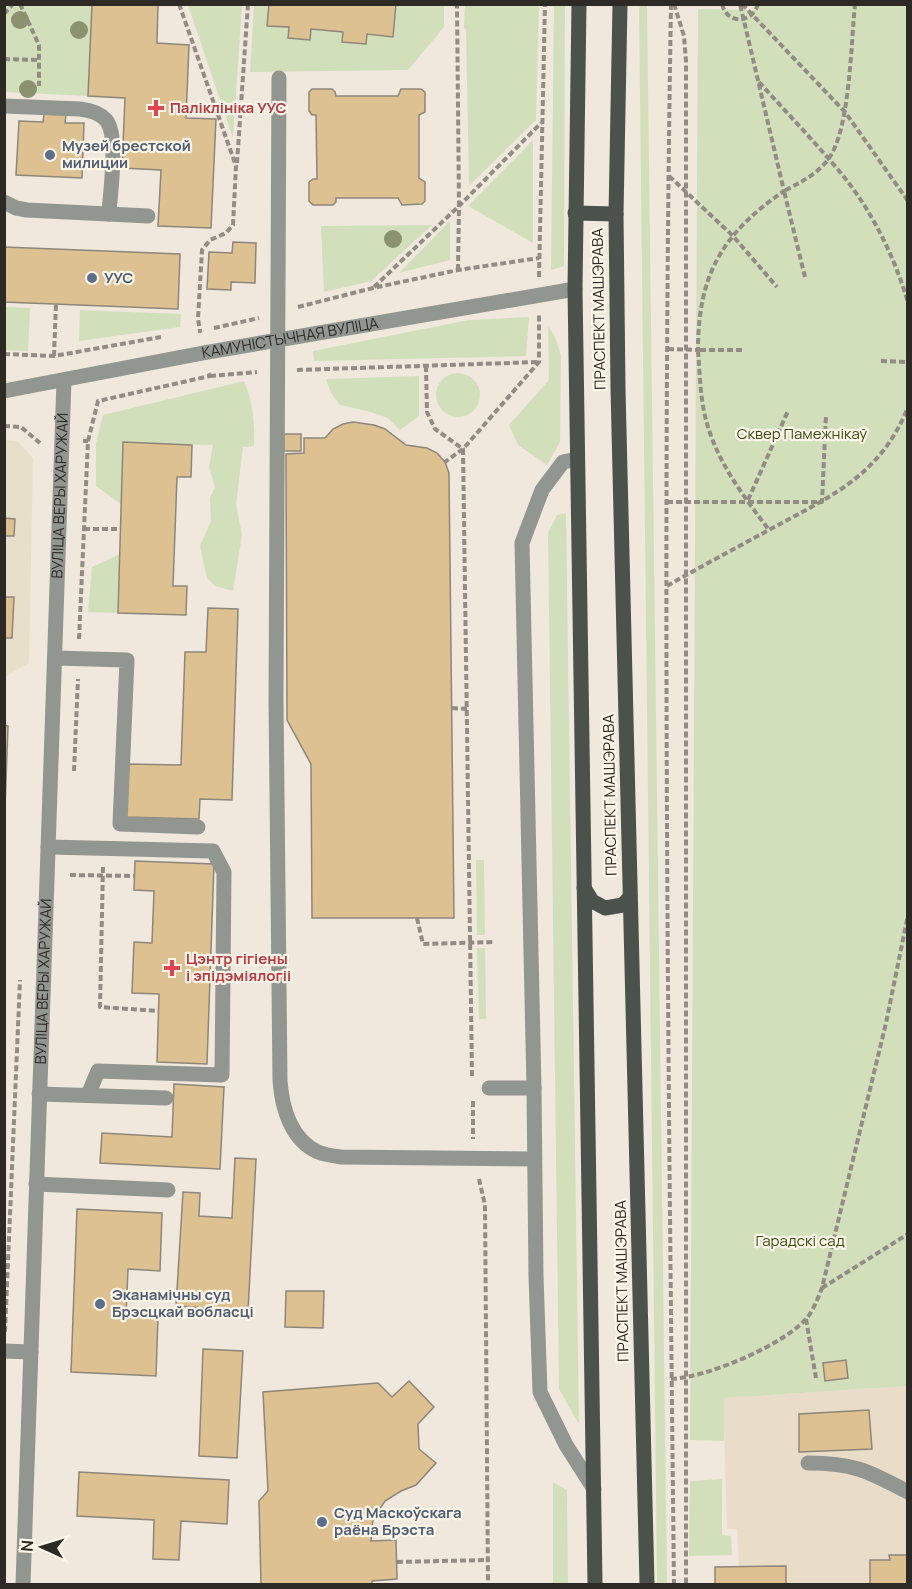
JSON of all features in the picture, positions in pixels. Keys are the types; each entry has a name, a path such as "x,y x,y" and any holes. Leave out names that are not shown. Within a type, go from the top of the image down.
{"main road":[{"name":"ПРАСПЕКТ МАШЭРАВА","path":"579,4 575,289 595,1584"},
{"name":"ПРАСПЕКТ МАШЭРАВА","path":"620,4 616,214 647,1584"},
{"path":"575,213 616,214"},
{"path":"584,888 592,901 604,908 623,905 630,897"}],"street":[{"path":"279,78 276,711 279,1081 282,1104 289,1123 302,1140 318,1152 341,1157 473,1150 534,1159"},
{"path":"4,106 91,110 106,120 110,128 112,144 109,214"},
{"path":"4,202 27,210 148,216"},
{"name":"КАМУНІСТЫЧНАЯ ВУЛІЦА","path":"4,391 575,289"},
{"name":"ВУЛІЦА ВЕРЫ ХАРУЖАЙ","path":"23,1584 64,380"},
{"path":"577,459 563,462 542,490 522,543 540,1392 566,1445 594,1489"},
{"path":"55,658 127,660 120,824 198,827"},
{"path":"48,847 213,850 224,872 222,1075 98,1071 88,1095"},
{"path":"489,1088 534,1088"},
{"path":"39,1094 166,1098"},
{"path":"36,1184 168,1190"},
{"path":"4,1351 31,1352"},
{"path":"808,1463 853,1466 908,1492"}],"path":[{"path":"4,14 13,4"},
{"path":"20,4 39,45 39,107"},
{"path":"179,4 236,166"},
{"path":"189,333 200,331 198,319 202,250 210,240 226,233 233,225 248,4"},
{"path":"457,4 458,270"},
{"path":"445,462 463,449 538,362 545,4"},
{"path":"672,4 668,176 667,586 674,1584"},
{"path":"672,4 681,24 686,48 686,1584"},
{"path":"722,4 727,15 744,20 752,15 758,4"},
{"path":"741,4 805,277"},
{"path":"741,4 845,112 908,201"},
{"path":"769,530 725,467 708,427 702,400 698,350 698,330 704,292 711,273 733,236 764,205 809,177 828,160 839,137 845,112 855,4"},
{"path":"4,59 39,60"},
{"path":"759,82 840,172 857,196 880,234 908,303"},
{"path":"539,258 458,270 374,288 542,123"},
{"path":"668,176 733,236 777,287"},
{"path":"54,356 56,304"},
{"path":"4,354 54,356 166,336"},
{"path":"668,350 742,350"},
{"path":"881,361 908,362"},
{"path":"210,376 277,371 538,362"},
{"path":"426,366 427,412 435,429 463,449"},
{"path":"667,586 822,502 850,483 871,466 888,446 908,407"},
{"path":"747,501 788,411"},
{"path":"822,502 826,415"},
{"path":"4,426 21,427 39,443"},
{"path":"463,449 472,1081"},
{"path":"667,502 822,502"},
{"path":"84,529 120,529"},
{"path":"452,708 467,709"},
{"path":"104,848 100,1007 159,1011"},
{"path":"70,875 135,876"},
{"path":"671,1379 686,1378 756,1352 783,1337 806,1318 816,1304 822,1288 886,1023 908,915"},
{"path":"417,918 423,944 494,942"},
{"path":"472,1093 473,1150 485,1205 488,1584"},
{"path":"822,1288 908,1234"},
{"path":"806,1318 816,1378"},
{"path":"397,1562 487,1560"}],"shaded area":[{"path":"4,440 17,441 33,458 29,663 5,677"},
{"path":"907,1386 907,1584 715,1584 715,1567 739,1566 737,1529 727,1529 723,1398"}],"green space":[{"path":"643,4 647,5 667,1584 657,1584 639,8"},
{"name":"Гарадскі сад","path":"760,4 907,5 907,1386 724,1398 724,1441 690,1440 698,9 758,10"},
{"path":"4,5 92,5 88,96 5,92"},
{"path":"188,5 242,5 233,138"},
{"path":"254,5 444,5 444,27 408,70 250,72"},
{"path":"465,5 539,5 536,120 469,186 466,30 464,27"},
{"path":"554,5 565,5 564,266 551,270"},
{"path":"533,140 533,243 468,206"},
{"path":"450,221 450,260 399,273"},
{"path":"432,225 371,281 324,292 321,226"},
{"path":"5,307 30,308 28,351 5,350"},
{"path":"80,310 181,314 180,327 79,341"},
{"path":"529,317 526,356 314,361 313,351 469,320"},
{"path":"548,326 555,337 561,355 560,442 547,465 518,445 509,425 549,380"},
{"path":"458,373 473,380 480,395 473,410 458,417 443,410 436,395 443,380"},
{"path":"419,376 419,416 400,430 388,418 340,405 331,393 326,379"},
{"path":"244,381 253,413 254,446 243,447 236,504 242,535 233,591 215,586 207,578 200,546 211,521 210,498 215,487 209,467 213,445 124,442 121,504 96,486 96,443 103,415"},
{"path":"566,513 579,1424 559,1389 548,533 557,515"},
{"path":"120,554 118,613 88,612 92,567"},
{"path":"476,860 484,860 485,935 477,935"},
{"path":"477,948 485,948 486,1019 479,1019"},
{"path":"722,1479 722,1535 731,1536 732,1555 689,1556 690,1481"},
{"path":"553,1482 567,1490 568,1584 553,1584"}],"building":[{"name":"Паліклініка УУС","path":"92,4 158,4 157,43 189,45 186,118 216,119 211,228 158,226 161,170 122,168 125,98 88,96"},
{"path":"269,4 396,4 393,37 367,34 366,44 342,42 343,32 311,29 310,40 288,38 289,27 267,26"},
{"path":"312,89 332,89 336,96 398,96 401,89 421,89 425,92 425,112 419,115 419,178 425,182 425,201 422,204 402,205 398,198 336,198 333,205 313,205 309,201 309,182 317,179 316,115 312,115 309,111 309,92"},
{"name":"Музей брестской милиции","path":"44,114 66,115 65,123 84,123 82,178 16,175 19,121 43,122"},
{"path":"233,242 256,243 255,283 231,282 231,290 207,289 209,252 232,253"},
{"name":"УУС","path":"4,247 180,254 178,309 4,302"},
{"path":"353,422 385,429 406,445 427,448 437,453 445,462 449,473 454,918 312,918 311,764 287,720 286,454 304,453 304,438 325,438 333,429"},
{"path":"284,434 301,434 301,451 284,451"},
{"path":"123,442 192,445 191,477 177,477 173,586 187,586 186,615 118,613"},
{"path":"4,518 15,519 14,536 4,536"},
{"path":"4,597 14,597 12,638 4,638"},
{"path":"208,608 238,609 232,800 200,799 199,819 126,817 127,764 181,765 185,652 206,652"},
{"path":"4,725 8,726 4,836"},
{"name":"Цэнтр гігіены і эпідэміялогіі","path":"135,861 214,864 207,1064 157,1062 159,994 132,993 134,942 152,943 154,891 134,890"},
{"path":"174,1084 224,1087 220,1169 100,1163 102,1133 172,1137"},
{"path":"235,1158 256,1159 248,1311 176,1306 183,1192 200,1193 199,1216 232,1218"},
{"name":"Эканамічны суд Брэсцкай вобласці","path":"77,1209 162,1213 160,1271 128,1269 126,1316 158,1317 156,1376 71,1372"},
{"path":"286,1291 324,1291 323,1328 285,1327"},
{"path":"203,1349 243,1351 237,1458 199,1456"},
{"path":"846,1360 848,1378 825,1381 823,1363"},
{"path":"409,1381 434,1407 418,1424 419,1449 436,1463 416,1485 385,1501 373,1519 371,1541 396,1540 397,1579 372,1581 372,1584 261,1584 259,1501 268,1491 263,1392 378,1383 392,1397"},
{"path":"869,1410 872,1449 799,1452 799,1414"},
{"path":"79,1472 229,1480 227,1524 181,1521 179,1560 153,1559 154,1520 77,1516"},
{"path":"889,1555 908,1555 908,1584 870,1584 870,1560 890,1560"},
{"path":"786,1566 786,1584 715,1584 715,1567"}],"place":[{"name":"Паліклініка УУС","path":"156,108"},
{"name":"Музей брестской милиции","path":"50,155"},
{"name":"УУС","path":"92,278"},
{"name":"Цэнтр гігіены і эпідэміялогіі","path":"172,968"},
{"name":"Эканамічны суд Брэсцкай вобласці","path":"100,1304"},
{"name":"Суд Маскоўскага раёна Брэста","path":"322,1522"}],"park label":[{"name":"Сквер Памежнікаў","path":"802,434"}]}
